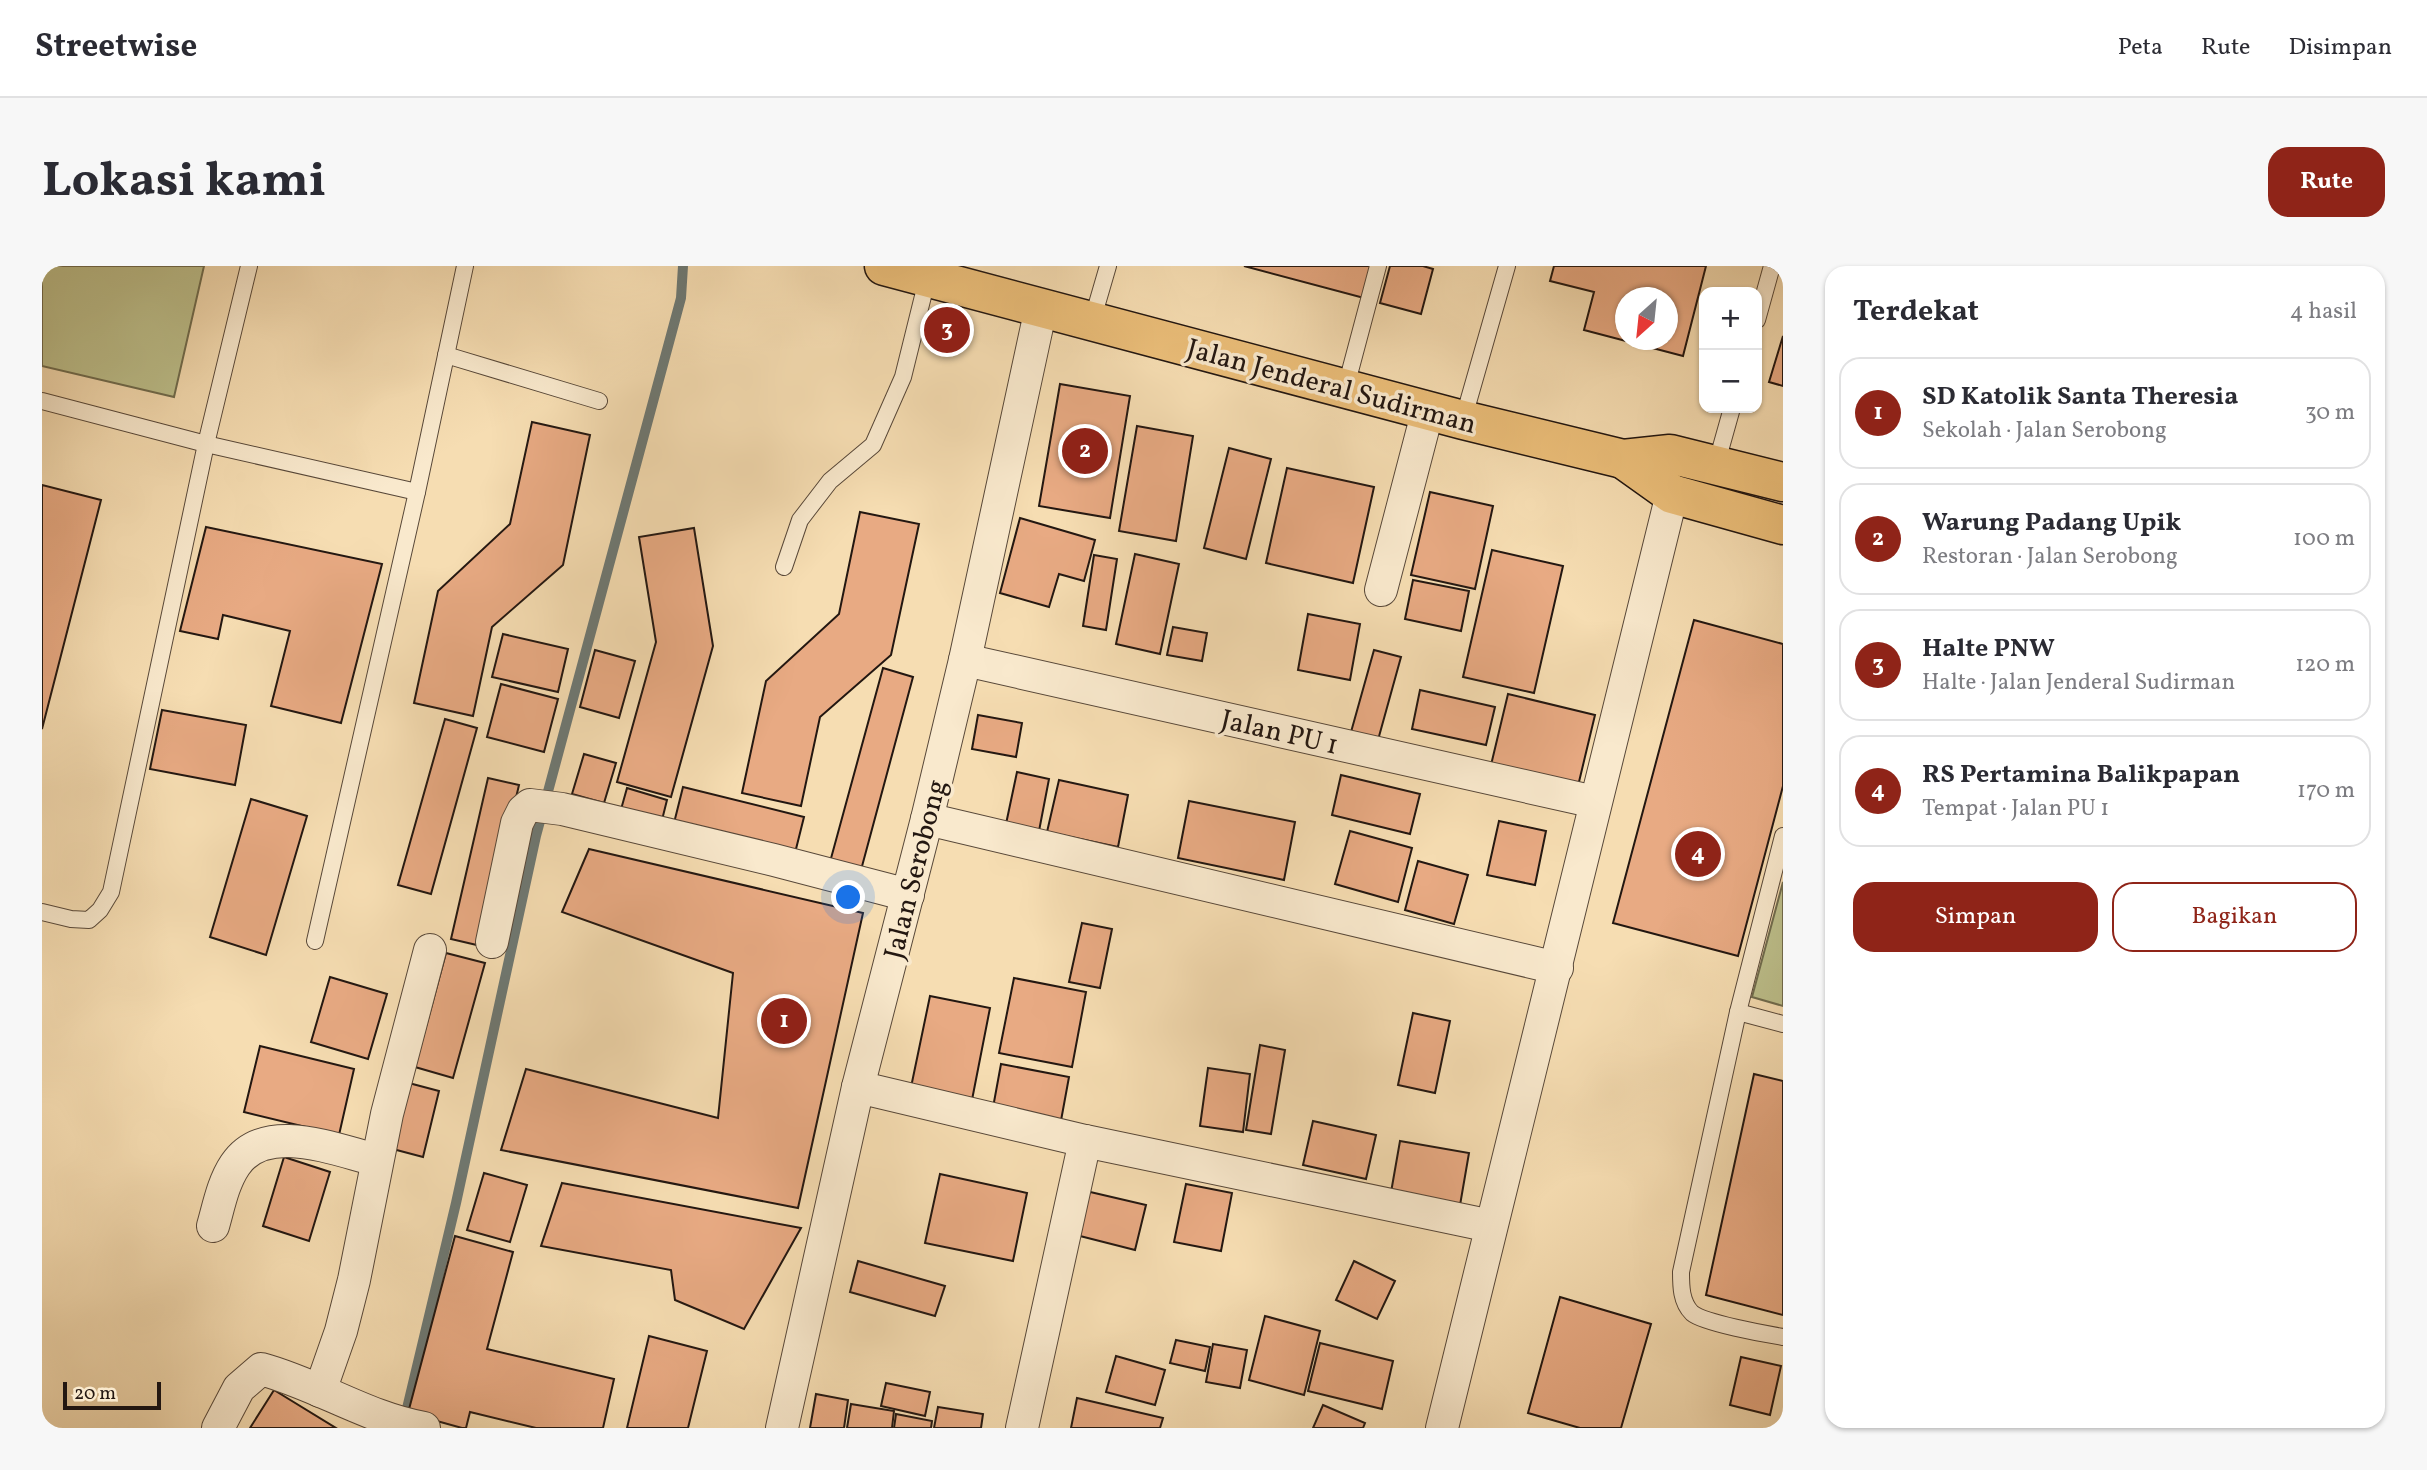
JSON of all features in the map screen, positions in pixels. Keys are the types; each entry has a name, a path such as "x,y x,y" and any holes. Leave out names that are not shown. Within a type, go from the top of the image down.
{"highway":[{"name":"Jalan Jenderal Sudirman","path":"884,266 929,272 1041,308 1345,390 1623,459 1670,454 1783,482"},
{"path":"1623,459 1672,494 1783,525"}],"street":[{"name":"Jalan Serobong","path":"782,1428 858,1087 965,660 1041,308"},
{"path":"1381,590 1445,415"},
{"path":"1442,1428 1672,494"},
{"name":"Jalan PU 1","path":"965,660 1595,802"},
{"path":"492,942 517,823 523,811 530,805 562,809 908,895"},
{"path":"927,819 1557,968"},
{"path":"320,1391 341,1331 354,1280 387,1114 430,950"},
{"path":"858,1087 1085,1141 1491,1226"},
{"path":"213,1226 223,1189 236,1164 250,1149 272,1140 302,1141 377,1160"},
{"path":"1022,1428 1085,1141"},
{"path":"218,1428 239,1388 261,1369 283,1375 411,1426"}],"lane":[{"path":"42,912 89,920 100,910 111,892 206,444 249,266"},
{"path":"315,941 417,492 465,266"},
{"path":"1092,321 1108,266"},
{"path":"1345,390 1378,266"},
{"path":"1445,415 1507,266"},
{"path":"1762,302 1772,266"},
{"path":"785,567 800,520 830,481 873,445 903,377 929,272"},
{"path":"446,355 599,401"},
{"path":"42,401 206,444 417,492"},
{"path":"1716,465 1731,413"},
{"path":"1783,836 1738,1012 1681,1272 1680,1292 1693,1314 1721,1324 1783,1338"},
{"path":"1738,1012 1783,1024"}],"green space":[{"path":"42,266 204,266 174,397 42,366"},
{"path":"1783,882 1783,1006 1752,997"}],"building":[{"path":"1244,266 1372,266 1364,298"},
{"path":"1390,266 1423,266 1433,269 1421,314 1380,303"},
{"path":"1554,266 1706,266 1683,356 1660,350 1678,350 1678,287 1615,287 1615,338 1584,330 1594,292 1550,281"},
{"path":"1783,336 1783,386 1769,382"},
{"path":"1060,384 1130,396 1110,518 1039,506"},
{"path":"532,422 590,435 563,565 492,627 473,716 414,703 438,591 510,524"},
{"path":"1137,426 1193,436 1176,541 1119,531"},
{"path":"1229,448 1271,459 1246,559 1204,548"},
{"path":"1287,468 1374,487 1353,583 1266,563"},
{"path":"42,485 101,500 42,729"},
{"path":"1430,492 1493,506 1475,589 1411,575"},
{"path":"860,512 919,524 891,655 820,717 801,806 742,793 766,681 839,614"},
{"path":"1020,518 1095,540 1084,581 1059,574 1049,607 1000,593"},
{"path":"206,527 382,564 341,723 271,706 290,631 223,615 218,639 180,631"},
{"path":"694,528 713,646 671,797 617,782 656,642 639,537"},
{"path":"1492,550 1563,566 1534,693 1463,677"},
{"path":"1135,554 1179,564 1160,654 1116,644"},
{"path":"1094,555 1117,559 1106,630 1083,626"},
{"path":"1413,580 1469,591 1461,631 1405,619"},
{"path":"1308,614 1360,624 1350,680 1298,670"},
{"path":"1694,620 1783,644 1783,786 1738,956 1613,923"},
{"path":"1173,627 1207,633 1202,661 1167,655"},
{"path":"503,634 568,649 558,692 492,677"},
{"path":"595,650 635,661 619,718 580,707"},
{"path":"1374,650 1401,657 1378,740 1351,732"},
{"path":"883,668 913,677 861,870 830,862"},
{"path":"501,684 558,699 544,752 487,737"},
{"path":"1420,690 1495,707 1486,745 1412,729"},
{"path":"1508,694 1595,715 1578,786 1491,765"},
{"path":"162,710 246,725 235,785 150,769"},
{"path":"978,715 1022,723 1016,757 972,749"},
{"path":"445,719 477,728 431,894 398,885"},
{"path":"584,754 616,763 604,803 572,794"},
{"path":"1017,772 1049,779 1039,831 1006,824"},
{"path":"1341,775 1420,794 1410,834 1332,815"},
{"path":"488,778 519,785 481,946 451,939"},
{"path":"1059,780 1128,795 1118,847 1047,832"},
{"path":"683,787 804,817 794,857 673,827"},
{"path":"627,788 667,800 661,824 620,813"},
{"path":"251,799 307,816 266,955 210,937"},
{"path":"1189,801 1295,822 1284,880 1178,858"},
{"path":"1499,821 1546,831 1535,885 1487,875"},
{"path":"1350,831 1412,848 1398,902 1335,884"},
{"path":"589,849 863,913 798,1208 501,1150 526,1069 718,1118 733,973 562,912"},
{"path":"1418,861 1468,875 1454,924 1405,910"},
{"path":"1082,923 1112,929 1100,988 1069,982"},
{"path":"446,953 485,963 453,1078 415,1067"},
{"path":"330,977 387,994 368,1059 311,1042"},
{"path":"1014,978 1086,992 1072,1067 999,1053"},
{"path":"930,996 990,1008 971,1105 910,1092"},
{"path":"1413,1013 1450,1021 1435,1093 1398,1085"},
{"path":"1260,1045 1285,1050 1271,1134 1246,1130"},
{"path":"260,1046 354,1069 339,1135 244,1112"},
{"path":"1001,1064 1069,1077 1060,1126 992,1113"},
{"path":"1208,1068 1250,1074 1243,1132 1200,1126"},
{"path":"1754,1074 1783,1081 1783,1315 1706,1295"},
{"path":"405,1082 439,1091 423,1157 389,1148"},
{"path":"1313,1121 1376,1135 1366,1179 1303,1165"},
{"path":"1400,1141 1469,1153 1459,1211 1390,1198"},
{"path":"284,1157 330,1172 309,1241 263,1226"},
{"path":"484,1173 527,1185 510,1242 467,1230"},
{"path":"940,1174 1027,1193 1013,1261 925,1243"},
{"path":"562,1183 801,1228 744,1329 675,1300 671,1270 541,1246"},
{"path":"1186,1184 1232,1193 1221,1251 1174,1242"},
{"path":"1086,1191 1146,1205 1135,1250 1076,1235"},
{"path":"455,1236 513,1252 487,1349 614,1379 603,1428 536,1428 470,1412 466,1428 462,1428 408,1413"},
{"path":"858,1261 945,1286 935,1316 850,1292"},
{"path":"1354,1261 1395,1281 1377,1319 1336,1300"},
{"path":"1560,1297 1651,1324 1621,1428 1580,1428 1528,1413"},
{"path":"1265,1316 1320,1331 1304,1395 1249,1380"},
{"path":"649,1336 707,1351 688,1428 627,1428"},
{"path":"1176,1340 1210,1347 1205,1371 1170,1363"},
{"path":"1320,1343 1393,1361 1382,1409 1308,1391"},
{"path":"1213,1344 1247,1350 1240,1388 1206,1382"},
{"path":"1116,1356 1165,1370 1155,1405 1106,1392"},
{"path":"1741,1357 1781,1366 1770,1415 1730,1405"},
{"path":"886,1383 930,1392 925,1416 881,1406"},
{"path":"274,1390 336,1428 250,1428"},
{"path":"816,1394 848,1400 844,1428 810,1428"},
{"path":"1077,1398 1163,1418 1160,1428 1071,1428"},
{"path":"851,1404 894,1411 892,1428 847,1428"},
{"path":"1323,1405 1365,1423 1363,1428 1313,1428"},
{"path":"938,1407 983,1414 981,1428 934,1428"},
{"path":"896,1414 932,1421 931,1428 894,1428"}],"waterway":[{"path":"404,1421 456,1203 536,836 681,298 683,266"}],"place":[{"name":"Halte PNW","path":"947,330"},
{"name":"Warung Padang Upik","path":"1085,451"},
{"name":"RS Pertamina Balikpapan","path":"1698,854"},
{"name":"SD Katolik Santa Theresia","path":"784,1021"}]}
